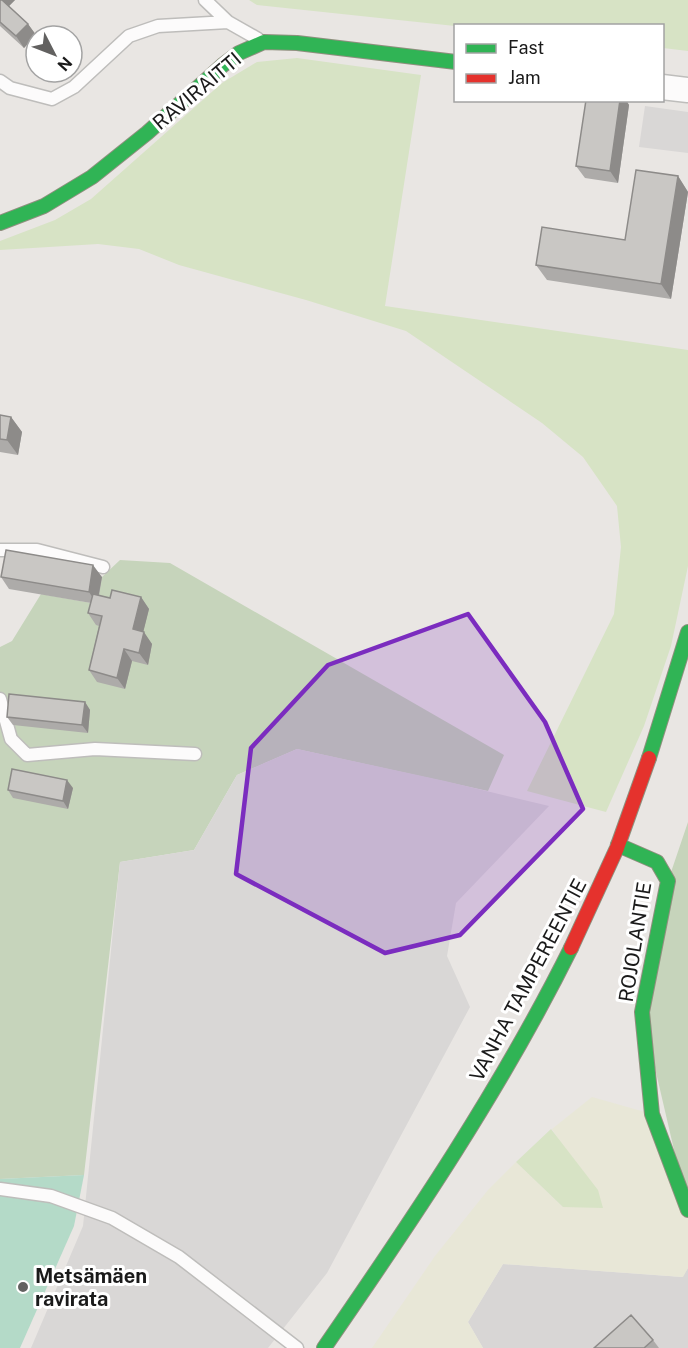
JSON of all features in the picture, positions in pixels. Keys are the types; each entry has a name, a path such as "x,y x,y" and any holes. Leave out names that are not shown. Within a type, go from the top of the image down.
{"street":[{"name":"RAVIRAITTI","path":"0,223 44,206 92,177 147,133 223,65 239,53 264,42 297,43 454,62"},
{"path":"664,87 688,90"},
{"name":"VANHA TAMPEREENTIE","path":"324,1348 424,1198 528,1031 579,932 618,845 654,745 687,640"},
{"name":"ROJOLANTIE","path":"618,845 657,862 668,881 642,1012 652,1114 688,1210"}],"lane":[{"path":"205,0 228,22 264,42"},
{"path":"0,81 10,88 52,99 74,87 129,36 158,26 228,22"},
{"path":"0,550 37,550 103,567"},
{"path":"0,699 11,739 27,755 95,749 195,754"},
{"path":"0,1189 51,1196 112,1218 179,1257 297,1348"}],"highlighted area":[{"path":"468,614 545,722 583,809 460,935 385,953 236,874 251,748 328,665"}],"shaded area":[{"path":"645,106 688,112 688,153 639,147"},
{"path":"297,749 549,806 456,903 447,956 470,1007 327,1273 268,1348 31,1348 83,1226 120,862 194,850 237,775"},
{"path":"592,1097 652,1114 688,1210 688,1268 683,1277 503,1264 468,1322 483,1348 372,1348 435,1256 488,1190 516,1162 563,1207 559,1140 552,1129"},
{"path":"503,1264 682,1277 688,1268 688,1348 483,1348 468,1322"}],"green space":[{"path":"249,0 688,0 688,51 664,48 664,24 454,24 454,26 257,5"},
{"path":"297,58 421,75 385,306 688,350 688,566 671,646 644,726 606,812 527,791 614,614 621,547 617,506 583,457 542,423 406,331 306,300 179,265 139,249 98,244 0,250 0,241 55,220 91,199 222,83 257,62"},
{"path":"120,560 170,563 504,755 488,791 297,749 237,775 194,850 120,862 84,1175 0,1179 0,647 12,641 41,594 97,604 102,577"},
{"path":"688,822 688,1210 642,1012 668,881"},
{"path":"551,1129 598,1190 603,1208 563,1207 516,1162"},
{"name":"Metsämäen ravirata","path":"84,1175 74,1226 20,1348 0,1348 0,1179"}],"building":[{"path":"0,0 2,0 28,24 24,24 24,28 16,36 0,22"},
{"path":"586,102 620,102 610,171 576,166"},
{"path":"636,170 678,176 661,284 536,265 542,227 625,240"},
{"path":"0,415 11,417 7,440 0,439"},
{"path":"6,550 93,565 89,592 1,577"},
{"path":"112,590 141,597 133,629 144,632 139,653 124,649 117,678 89,670 102,616 88,613 93,594 110,598"},
{"path":"9,694 85,702 82,725 7,717"},
{"path":"12,769 67,780 63,801 8,790"},
{"path":"631,1315 653,1340 644,1348 594,1348"}],"traffic: fast":[{"path":"0,223 44,206 92,177 147,133 223,65 239,53 264,42 297,43 454,62"},
{"path":"649,758 688,632"},
{"path":"618,845 657,862 668,881 642,1012 652,1114 688,1210"},
{"path":"324,1348 423,1202 486,1103 571,948"}],"traffic: jam":[{"path":"571,948 617,848 649,758"}],"place":[{"name":"Metsämäen ravirata","path":"23,1287"}]}
